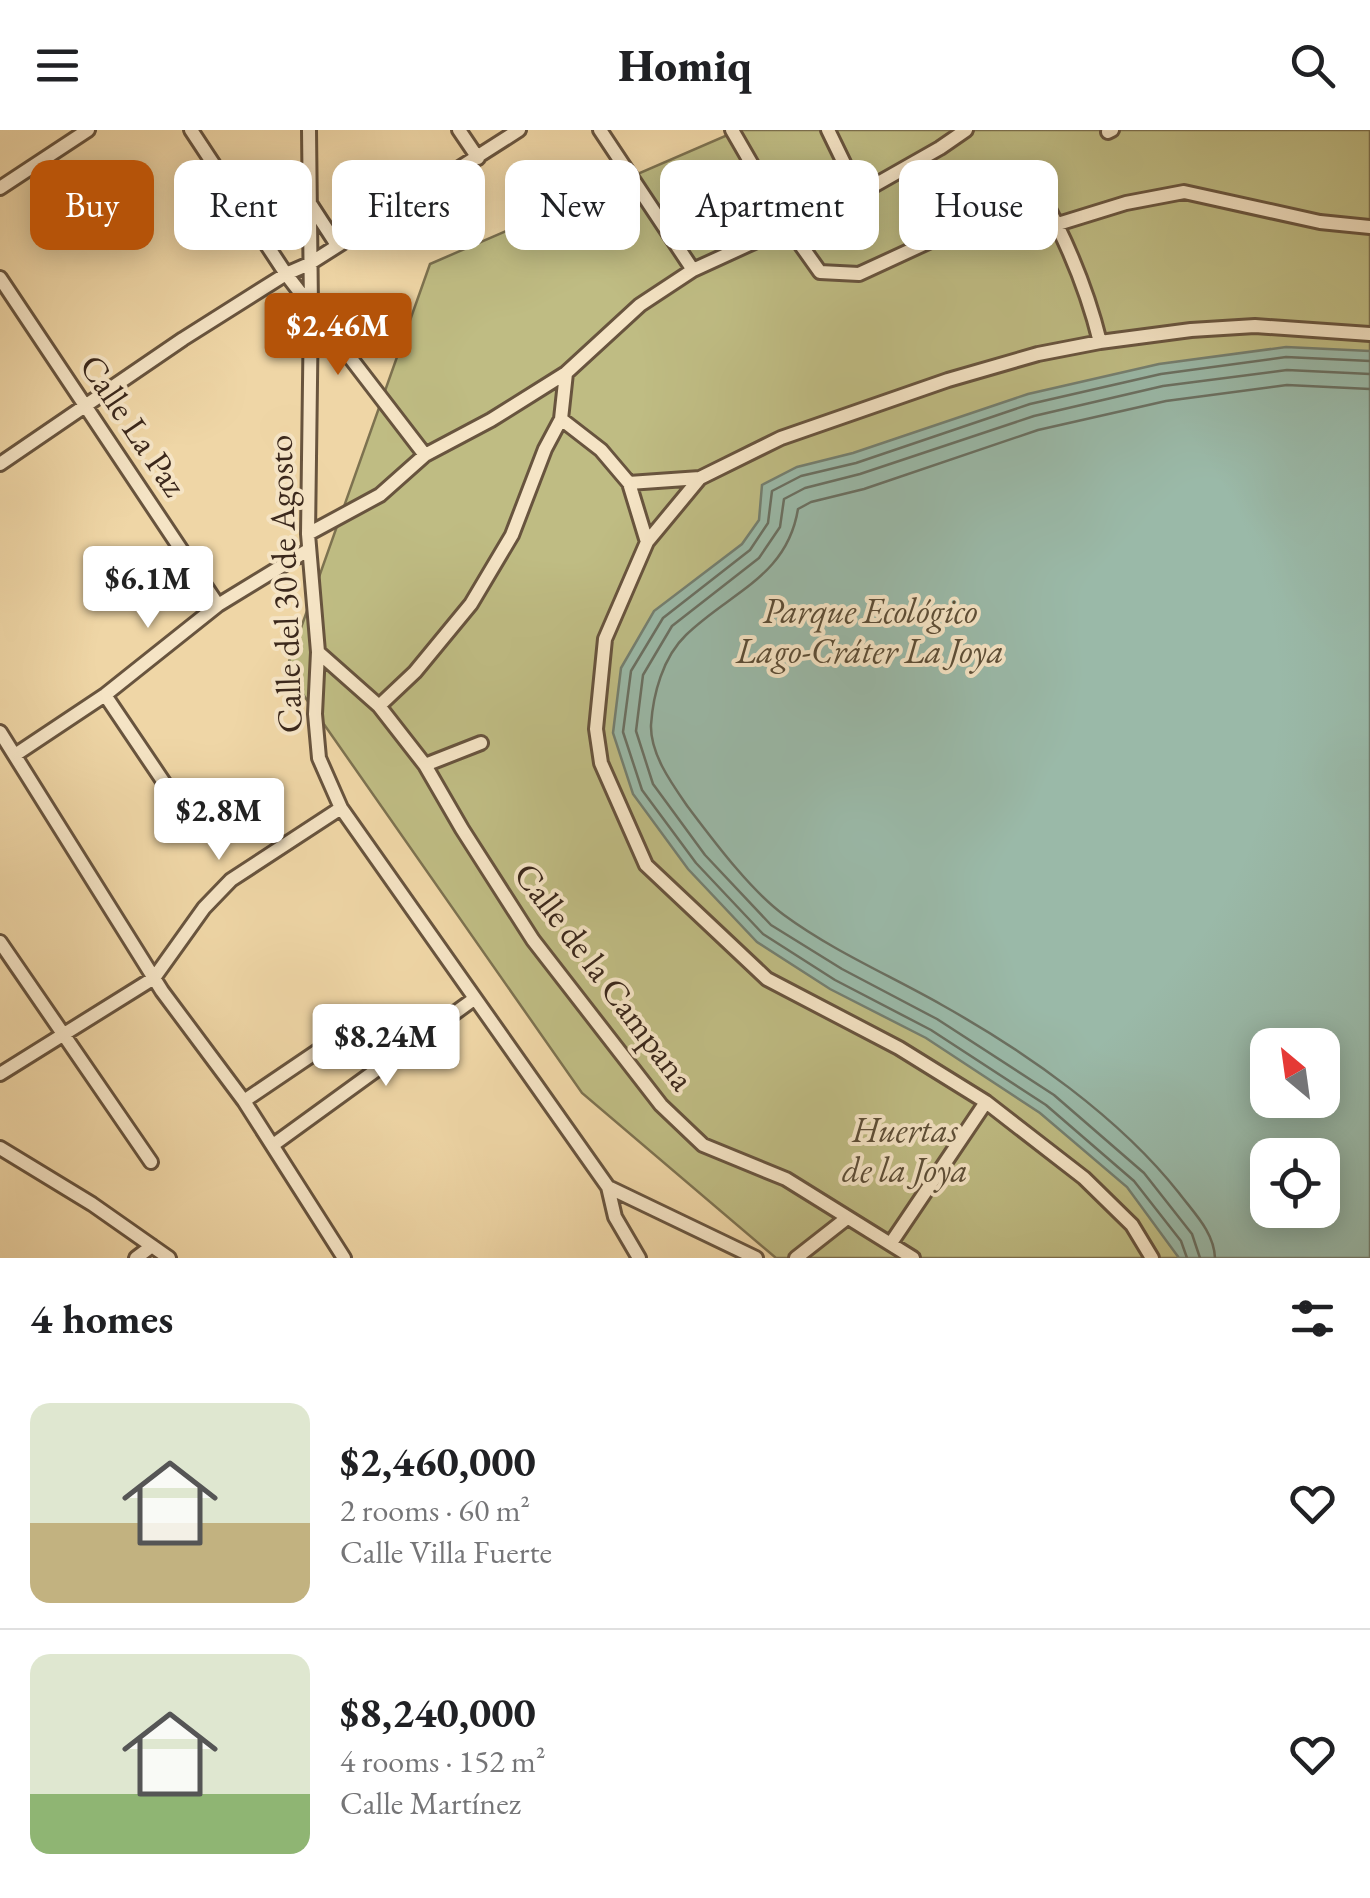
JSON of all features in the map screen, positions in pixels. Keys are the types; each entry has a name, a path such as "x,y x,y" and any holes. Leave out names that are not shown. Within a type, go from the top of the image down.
{"street":[{"path":"0,188 88,130"},
{"path":"191,130 286,274 425,455"},
{"name":"Calle del 30 de Agosto","path":"308,130 309,160"},
{"path":"459,130 478,158"},
{"path":"475,160 519,130"},
{"path":"600,130 692,270"},
{"path":"732,130 749,160"},
{"path":"828,130 843,160"},
{"path":"879,183 966,130"},
{"path":"1100,342 1089,298 1058,224 1126,203 1184,192 1320,222 1370,227"},
{"path":"312,206 332,237"},
{"path":"0,464 184,339 332,248"},
{"name":"Calle del 30 de Agosto","path":"309,250 308,550 318,652 315,714 319,758 340,808 608,1187"},
{"path":"308,534 380,495 425,455 566,373 640,305 692,270 737,250"},
{"path":"804,250 820,272 844,276 859,274 911,250"},
{"name":"Calle La Paz","path":"0,278 218,605"},
{"path":"628,483 700,478 781,438 948,380 1038,354 1191,330 1255,326 1370,334"},
{"path":"379,706 416,672 471,604 512,534 545,449 562,419 566,373"},
{"path":"562,419 601,450 628,483 647,542"},
{"path":"700,478 647,542 606,639 596,730 601,763 646,865 767,979 899,1048 986,1102 1084,1178 1132,1225 1152,1258"},
{"path":"14,755 105,695 218,605 308,550"},
{"name":"Calle de la Campana","path":"318,652 379,706 426,765 462,830 533,940 661,1105 703,1145 786,1179 912,1258"},
{"path":"105,695 164,784"},
{"path":"0,732 162,991 244,1101 344,1258"},
{"path":"426,765 481,742"},
{"path":"0,1074 154,978 204,908 231,880 340,808"},
{"path":"0,942 151,1162"},
{"path":"273,1146 474,999"},
{"path":"244,1101 334,1040"},
{"path":"891,1243 986,1102"},
{"path":"0,1148 92,1204 169,1258"},
{"path":"608,1187 615,1217 639,1258"},
{"path":"608,1187 756,1258"},
{"path":"796,1258 848,1218"},
{"path":"136,1258 152,1246"}],"green space":[{"name":"Parque Ecológico Lago-Cráter La Joya","path":"739,130 1370,130 1370,1258 776,1258 582,1093 286,670 430,264 462,250 485,250 485,240 505,231 505,250 640,250 640,173 660,164 660,250 879,250 879,160 670,160"}],"water":[{"path":"1286,347 1370,351 1370,1258 1179,1258 1127,1187 1040,1113 926,1038 830,989 757,942 688,869 633,794 613,733 621,668 654,611 742,544 759,520 762,485 797,467 853,453 1028,394 1159,364"}],"park label":[{"name":"Huertas de la Joya","path":"905,1149"}]}
